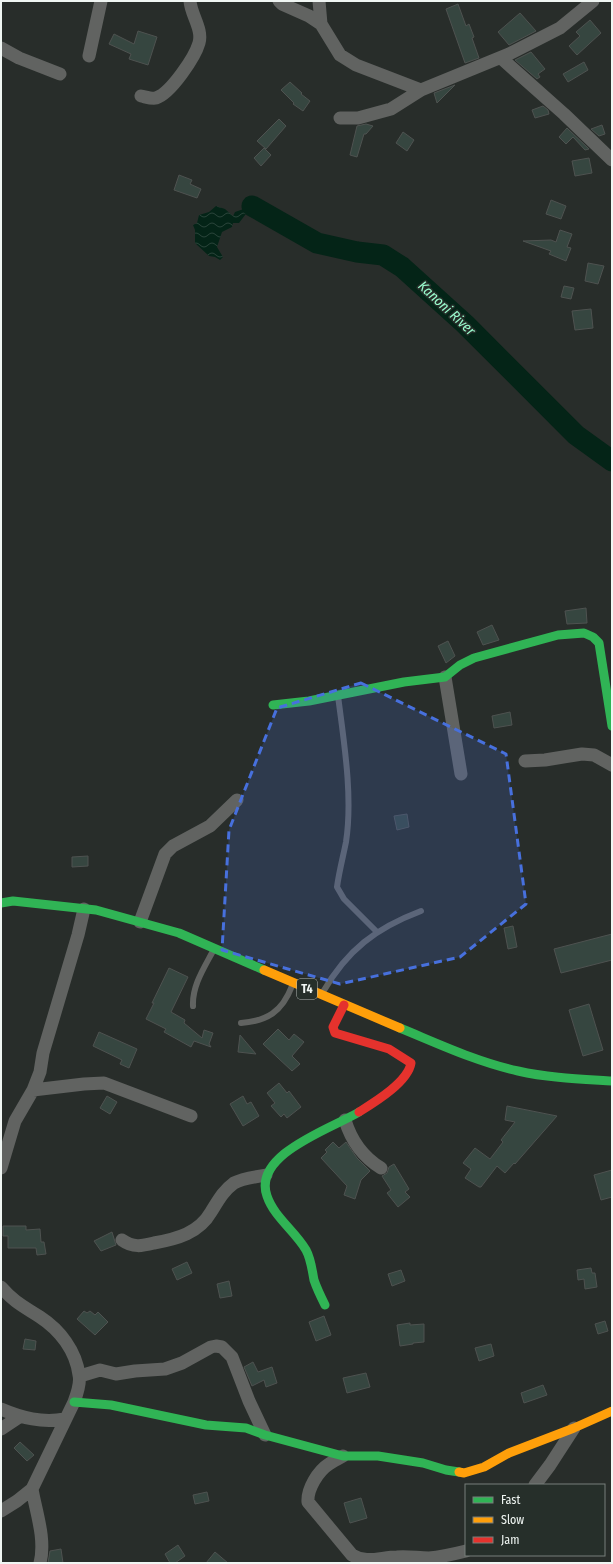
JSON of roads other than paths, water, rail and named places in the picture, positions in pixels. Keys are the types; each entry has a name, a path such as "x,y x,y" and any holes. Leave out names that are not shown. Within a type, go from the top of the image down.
{"main road":[{"path":"273,705 309,701 404,682 445,677 460,665 474,658 558,635 584,632 593,637 599,643 612,726"},
{"name":"T4","path":"1,903 13,901 96,910 179,933 322,996 455,1051 488,1063 518,1071 560,1078 612,1081"},
{"path":"325,1305 313,1276 307,1252 297,1235 271,1204 265,1189 266,1175 274,1163 296,1145 345,1120 384,1095 407,1076 411,1063 389,1049 335,1033 332,1027 344,1005"},
{"path":"74,1402 119,1407 206,1425 246,1428 265,1435 343,1456 378,1456 423,1463 446,1470 464,1473 484,1467 509,1453 574,1428 612,1411"}],"street":[{"path":"89,56 101,1"},
{"path":"141,96 155,98 166,93 179,78 199,42 199,30 191,10 190,1"},
{"path":"279,1 282,4 309,16 321,24 340,55 356,65 421,90"},
{"path":"319,1 321,24"},
{"path":"340,118 358,118 391,109 421,90 501,58 549,35 593,1"},
{"path":"1,48 19,58 60,74"},
{"path":"501,58 564,114 612,160"},
{"path":"445,677 461,774"},
{"path":"525,761 545,760 582,754 594,755 612,765"},
{"path":"140,922 165,854 172,846 210,826 237,800"},
{"path":"1,1168 15,1121 33,1090 40,1072 43,1053 78,935 84,909"},
{"path":"33,1090 104,1083 191,1116"},
{"path":"345,1120 348,1132 355,1144 374,1164 381,1168"},
{"path":"122,1240 129,1245 143,1246 173,1240 190,1233 197,1229 210,1214 220,1197 236,1182 266,1175"},
{"path":"1,1287 12,1300 40,1317 56,1329 66,1342 76,1360 80,1376 74,1402 32,1488 17,1501 1,1511"},
{"path":"80,1376 100,1370 116,1374 165,1369 182,1363 211,1347 222,1347 232,1357 249,1401 265,1435"},
{"path":"1,1409 19,1417 40,1421 65,1419"},
{"path":"1,1429 19,1417"},
{"path":"536,1484 574,1428"},
{"path":"343,1456 328,1464 323,1469 307,1493 308,1502 352,1555 358,1560 365,1562 399,1556 430,1558 465,1551"},
{"path":"32,1488 41,1535 42,1557 40,1563"}],"lane":[{"path":"338,696 344,739 348,803 346,842 337,887 344,899 377,932"},
{"path":"322,996 344,962 363,943 377,932 399,919 421,911"},
{"path":"193,1006 192,997 196,984 214,948"},
{"path":"241,1023 254,1022 268,1017 285,1002 293,983"}],"water":[{"path":"216,206 225,209 233,216 235,212 252,206 239,223 233,223 232,227 222,232 217,247 223,257 220,260 209,256 195,243 195,230 193,225 197,223 199,215 209,212"}],"waterway":[{"name":"Kanoni River","path":"252,206 317,243 357,252 383,255 402,267 465,324 576,435 612,461"}]}
